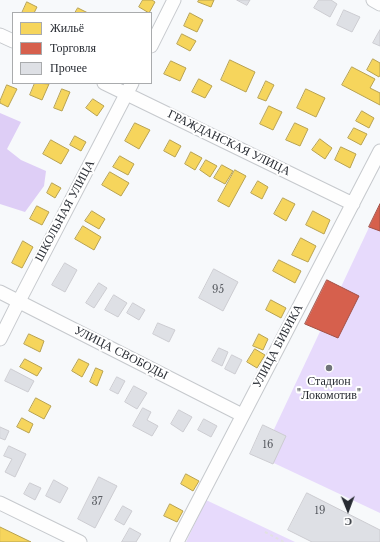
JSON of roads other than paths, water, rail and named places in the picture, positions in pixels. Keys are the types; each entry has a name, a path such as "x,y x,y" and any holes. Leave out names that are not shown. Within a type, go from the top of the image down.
{"street":[{"path":"152,44 174,0"},
{"path":"373,0 380,4"},
{"path":"0,35 12,41"},
{"name":"ГРАЖДАНСКАЯ УЛИЦА","path":"109,84 129,88 353,204"},
{"name":"ШКОЛЬНАЯ УЛИЦА","path":"0,339 129,88"},
{"name":"УЛИЦА БИБИКА","path":"177,542 380,151"},
{"name":"УЛИЦА СВОБОДЫ","path":"0,292 242,415"},
{"path":"0,503 80,542"}],"place":[{"name":"Стадион \"Локомотив\"","path":"329,368"}]}
